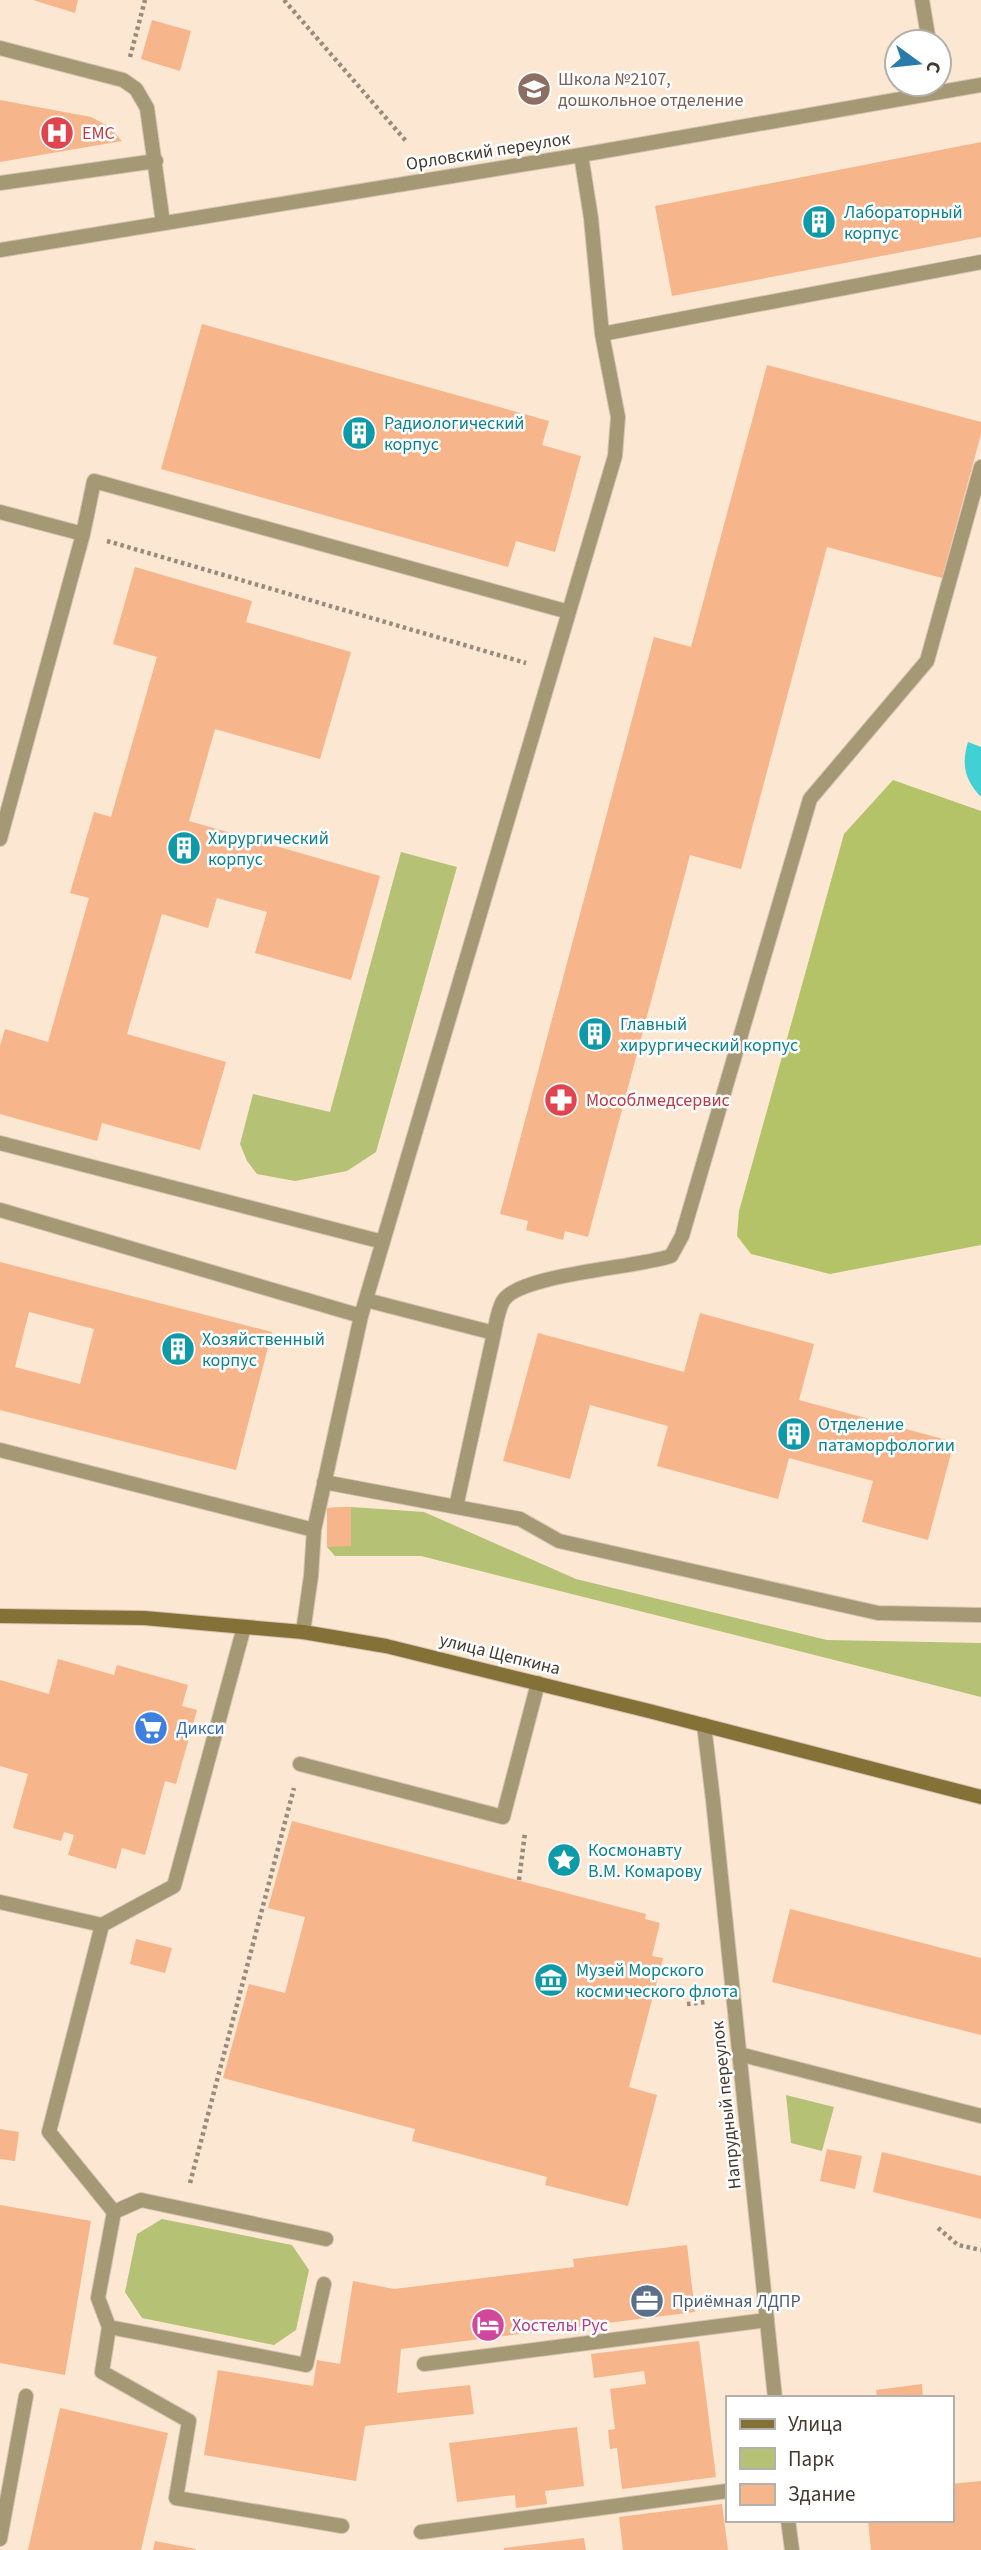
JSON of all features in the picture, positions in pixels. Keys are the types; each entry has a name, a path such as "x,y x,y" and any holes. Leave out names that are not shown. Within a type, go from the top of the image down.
{"street":[{"path":"922,0 927,28"},
{"path":"0,48 123,80 136,89 147,108 163,223"},
{"name":"Орловский переулок","path":"953,87 981,85"},
{"name":"Орловский переулок","path":"0,250 581,155 884,98"},
{"path":"303,1632 314,1530 361,1317 615,456 618,417 602,334 591,218 581,155"},
{"path":"0,183 156,160"},
{"path":"602,334 981,262"},
{"path":"456,1507 494,1333 504,1300 514,1291 540,1280 651,1262 671,1256 677,1246 810,799 927,661 981,467"},
{"path":"0,839 83,534 94,481 569,612"},
{"path":"0,512 83,534"},
{"path":"0,1143 383,1242"},
{"path":"0,1210 361,1317"},
{"path":"366,1300 494,1333"},
{"path":"0,1450 314,1530"},
{"path":"324,1482 520,1519 558,1541 878,1613 981,1615"},
{"name":"улица Щепкина","path":"0,1616 144,1618 303,1632 386,1646 981,1797"},
{"path":"0,1902 102,1925 174,1886 244,1627"},
{"path":"300,1764 503,1816 538,1683"},
{"name":"Напрудный переулок","path":"704,1725 775,2396"},
{"path":"102,1925 49,2132 114,2212 98,2298 110,2326 102,2372 189,2421 176,2498 342,2526"},
{"path":"739,2054 981,2116"},
{"path":"114,2212 141,2200 326,2239"},
{"path":"110,2326 306,2365 324,2284"},
{"path":"424,2364 767,2320"},
{"path":"0,2539 26,2396"},
{"path":"421,2532 726,2491"},
{"path":"788,2522 792,2550"}],"path":[{"path":"123,80 145,0"},
{"path":"284,0 406,141"},
{"path":"83,534 553,670"},
{"path":"183,2209 300,1764"},
{"path":"687,2004 715,2001"},
{"path":"938,2228 958,2245 981,2250"}],"green space":[{"path":"893,780 981,811 981,1245 830,1274 751,1254 737,1236 739,1211 844,834"},
{"path":"401,852 457,867 376,1152 347,1171 295,1181 257,1174 247,1161 240,1144 253,1094 330,1112"},
{"path":"327,1508 424,1512 576,1579 827,1640 981,1643 981,1697 421,1556 335,1556 327,1547"},
{"path":"786,2095 834,2107 822,2151 791,2143"},
{"path":"162,2219 292,2245 309,2270 296,2330 274,2345 142,2318 125,2292 137,2234"}],"water":[{"path":"968,742 981,747 981,797 966,772"}],"building":[{"path":"33,0 78,0 75,13"},
{"path":"152,20 191,31 180,71 141,59"},
{"name":"EMC","path":"0,100 91,117 108,126 122,141 0,162"},
{"name":"Лабораторный корпус","path":"981,142 981,237 672,296 655,206"},
{"name":"Радиологический корпус","path":"202,324 549,421 542,445 581,456 555,552 516,541 508,567 161,469"},
{"path":"767,365 981,422 981,434 942,578 827,547 741,869 690,855 588,1237 565,1231 563,1240 526,1230 528,1221 500,1214 654,637 691,647"},
{"name":"Хирургический корпус","path":"135,567 252,601 246,622 351,652 320,759 215,729 189,821 380,876 351,980 255,953 267,912 217,898 208,928 162,914 127,1034 226,1062 200,1150 102,1123 97,1141 0,1114 0,1046 5,1029 48,1042 89,898 70,893 94,812 111,817 157,657 113,644"},
{"name":"Хозяйственный корпус","path":"0,1262 272,1332 236,1470 0,1410","holes":["29,1312 94,1329 80,1384 15,1367"]},
{"name":"Отделение патаморфологии","path":"700,1313 814,1344 799,1400 954,1442 928,1540 862,1522 873,1481 789,1458 778,1499 657,1466 668,1426 590,1405 570,1479 503,1461 538,1333 684,1372"},
{"path":"351,1507 351,1546 327,1547 327,1508"},
{"path":"58,1659 114,1675 117,1665 188,1685 182,1706 197,1710 176,1784 165,1781 145,1855 122,1848 116,1869 68,1855 74,1835 64,1832 61,1841 13,1828 28,1774 0,1766 0,1680 49,1694"},
{"path":"292,1821 646,1914 645,1919 660,1923 652,1956 663,1958 629,2087 657,2095 628,2206 545,2185 547,2177 412,2141 415,2129 223,2078 249,1984 285,1993 305,1917 268,1908"},
{"path":"790,1909 981,1958 981,2035 772,1982"},
{"path":"136,1939 172,1948 165,1973 130,1964"},
{"path":"0,2129 19,2132 15,2161 0,2159"},
{"path":"827,2149 862,2156 855,2189 820,2181"},
{"path":"882,2152 981,2176 981,2219 873,2192"},
{"path":"0,2205 91,2221 65,2375 0,2363"},
{"path":"687,2245 695,2312 401,2349 397,2393 470,2385 474,2414 365,2426 356,2481 204,2455 218,2370 313,2386 317,2360 340,2364 353,2281 394,2289 574,2267 573,2259"},
{"path":"699,2341 716,2477 622,2489 617,2448 610,2449 608,2430 615,2429 610,2389 646,2384 644,2371 594,2378 591,2354"},
{"path":"922,2384 923,2396 877,2396 876,2390"},
{"path":"60,2408 168,2433 141,2550 28,2550"},
{"path":"577,2427 584,2486 545,2491 547,2504 516,2508 515,2495 457,2502 449,2443"},
{"path":"981,2481 981,2550 871,2550 868,2522 953,2522 953,2484"},
{"path":"722,2504 728,2550 623,2550 619,2517"},
{"path":"584,2538 586,2550 504,2550 504,2548"},
{"path":"155,2541 196,2549 196,2550 153,2550"}],"place":[{"name":"Школа №2107, дошкольное отделение","path":"534,89"},
{"name":"EMC","path":"57,133"},
{"name":"Лабораторный корпус","path":"819,222"},
{"name":"Радиологический корпус","path":"359,433"},
{"name":"Хирургический корпус","path":"184,848"},
{"name":"Главный хирургический корпус","path":"595,1034"},
{"name":"Мособлмедсервис","path":"561,1100"},
{"name":"Хозяйственный корпус","path":"178,1349"},
{"name":"Отделение патаморфологии","path":"794,1434"},
{"name":"Дикси","path":"151,1728"},
{"name":"Космонавту В.М. Комарову","path":"564,1860"},
{"name":"Музей Морского космического флота","path":"551,1980"},
{"name":"Приёмная ЛДПР","path":"647,2301"},
{"name":"Хостелы Рус","path":"488,2325"}]}
